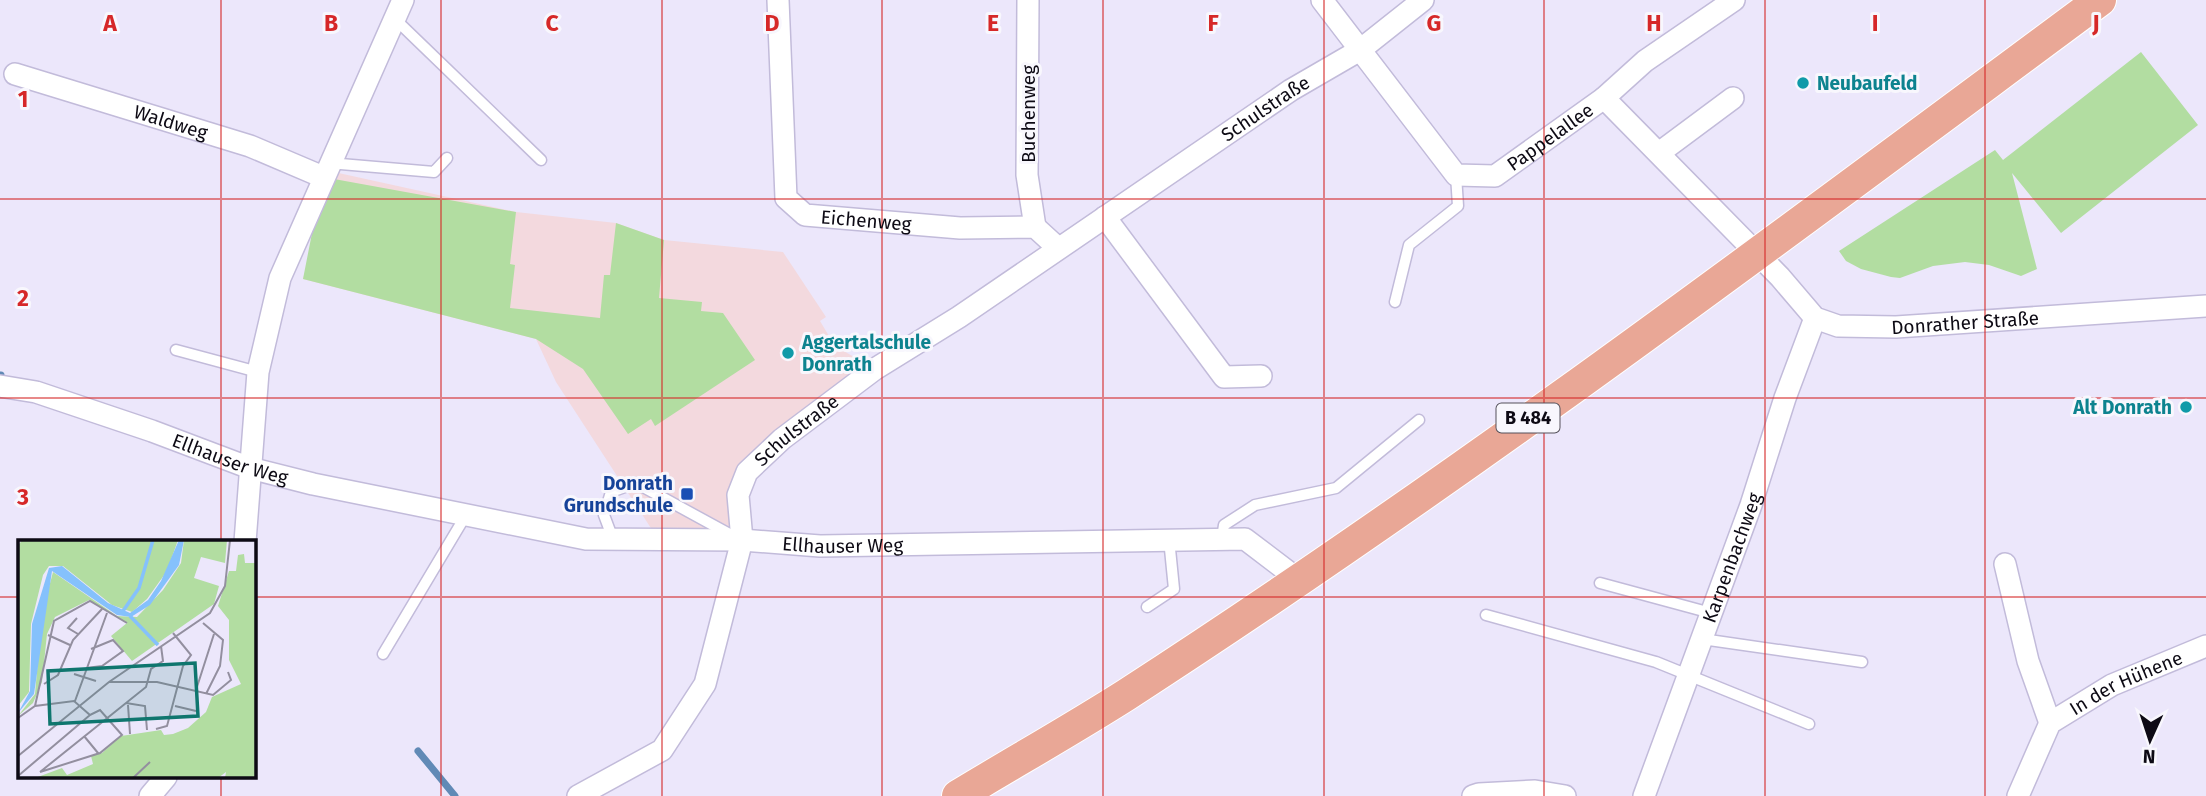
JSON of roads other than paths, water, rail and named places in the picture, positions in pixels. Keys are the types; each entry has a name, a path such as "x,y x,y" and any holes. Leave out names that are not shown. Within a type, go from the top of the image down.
{"main road":[{"name":"B 484","path":"958,796 1123,696 1298,580 1634,344 2100,0"}],"street":[{"name":"Eichenweg","path":"778,0 786,198 805,215 960,228 1035,227"},
{"name":"Buchenweg","path":"1028,0 1027,175 1035,227"},
{"path":"1322,0 1456,175"},
{"name":"Schulstraße","path":"578,796 662,750 705,684 742,540 738,495 747,472 782,439 875,369 959,317 1291,90 1360,50 1423,0"},
{"path":"1604,98 1645,61 1734,0"},
{"path":"245,540 258,372 280,278 399,9"},
{"name":"Waldweg","path":"15,74 326,170"},
{"name":"Pappelallee","path":"1456,175 1495,176 1604,98 1755,253"},
{"path":"1659,153 1733,98"},
{"path":"1105,217 1224,377 1261,376"},
{"path":"1035,227 1058,248"},
{"path":"1755,253 1815,318"},
{"name":"Donrather Straße","path":"1815,318 1838,327 1896,327 2206,306"},
{"name":"Karpenbachweg","path":"1644,796 1751,505 1785,398 1815,318"},
{"name":"Ellhauser Weg","path":"2,393 36,391 152,430 250,468 313,484 586,539 742,540 820,546 1245,539 1298,580"},
{"name":"In der Hühene","path":"2005,564 2028,661 2050,723"},
{"name":"In der Hühene","path":"2018,796 2050,723 2112,685 2206,646"},
{"path":"150,796 165,778"},
{"path":"1473,796 1535,792 1564,796"}],"lane":[{"path":"399,9 541,160"},
{"path":"326,170 434,172 447,158"},
{"path":"1395,302 1409,245 1458,206 1456,175"},
{"path":"176,350 258,372"},
{"path":"1222,539 1224,525 1255,505 1336,488 1419,420"},
{"path":"613,539 604,515 611,492 636,483 742,540"},
{"path":"383,654 466,515"},
{"path":"1147,607 1174,589 1169,539"},
{"path":"1600,583 1711,613"},
{"path":"1486,615 1656,662 1809,724"},
{"path":"1702,639 1862,662"}],"waterway":[{"path":"418,751 455,796"}],"place":[{"name":"Neubaufeld","path":"1803,83"},
{"name":"Aggertalschule Donrath","path":"788,353"},
{"name":"Alt Donrath","path":"2186,407"},
{"name":"Donrath Grundschule","path":"687,494"}]}
